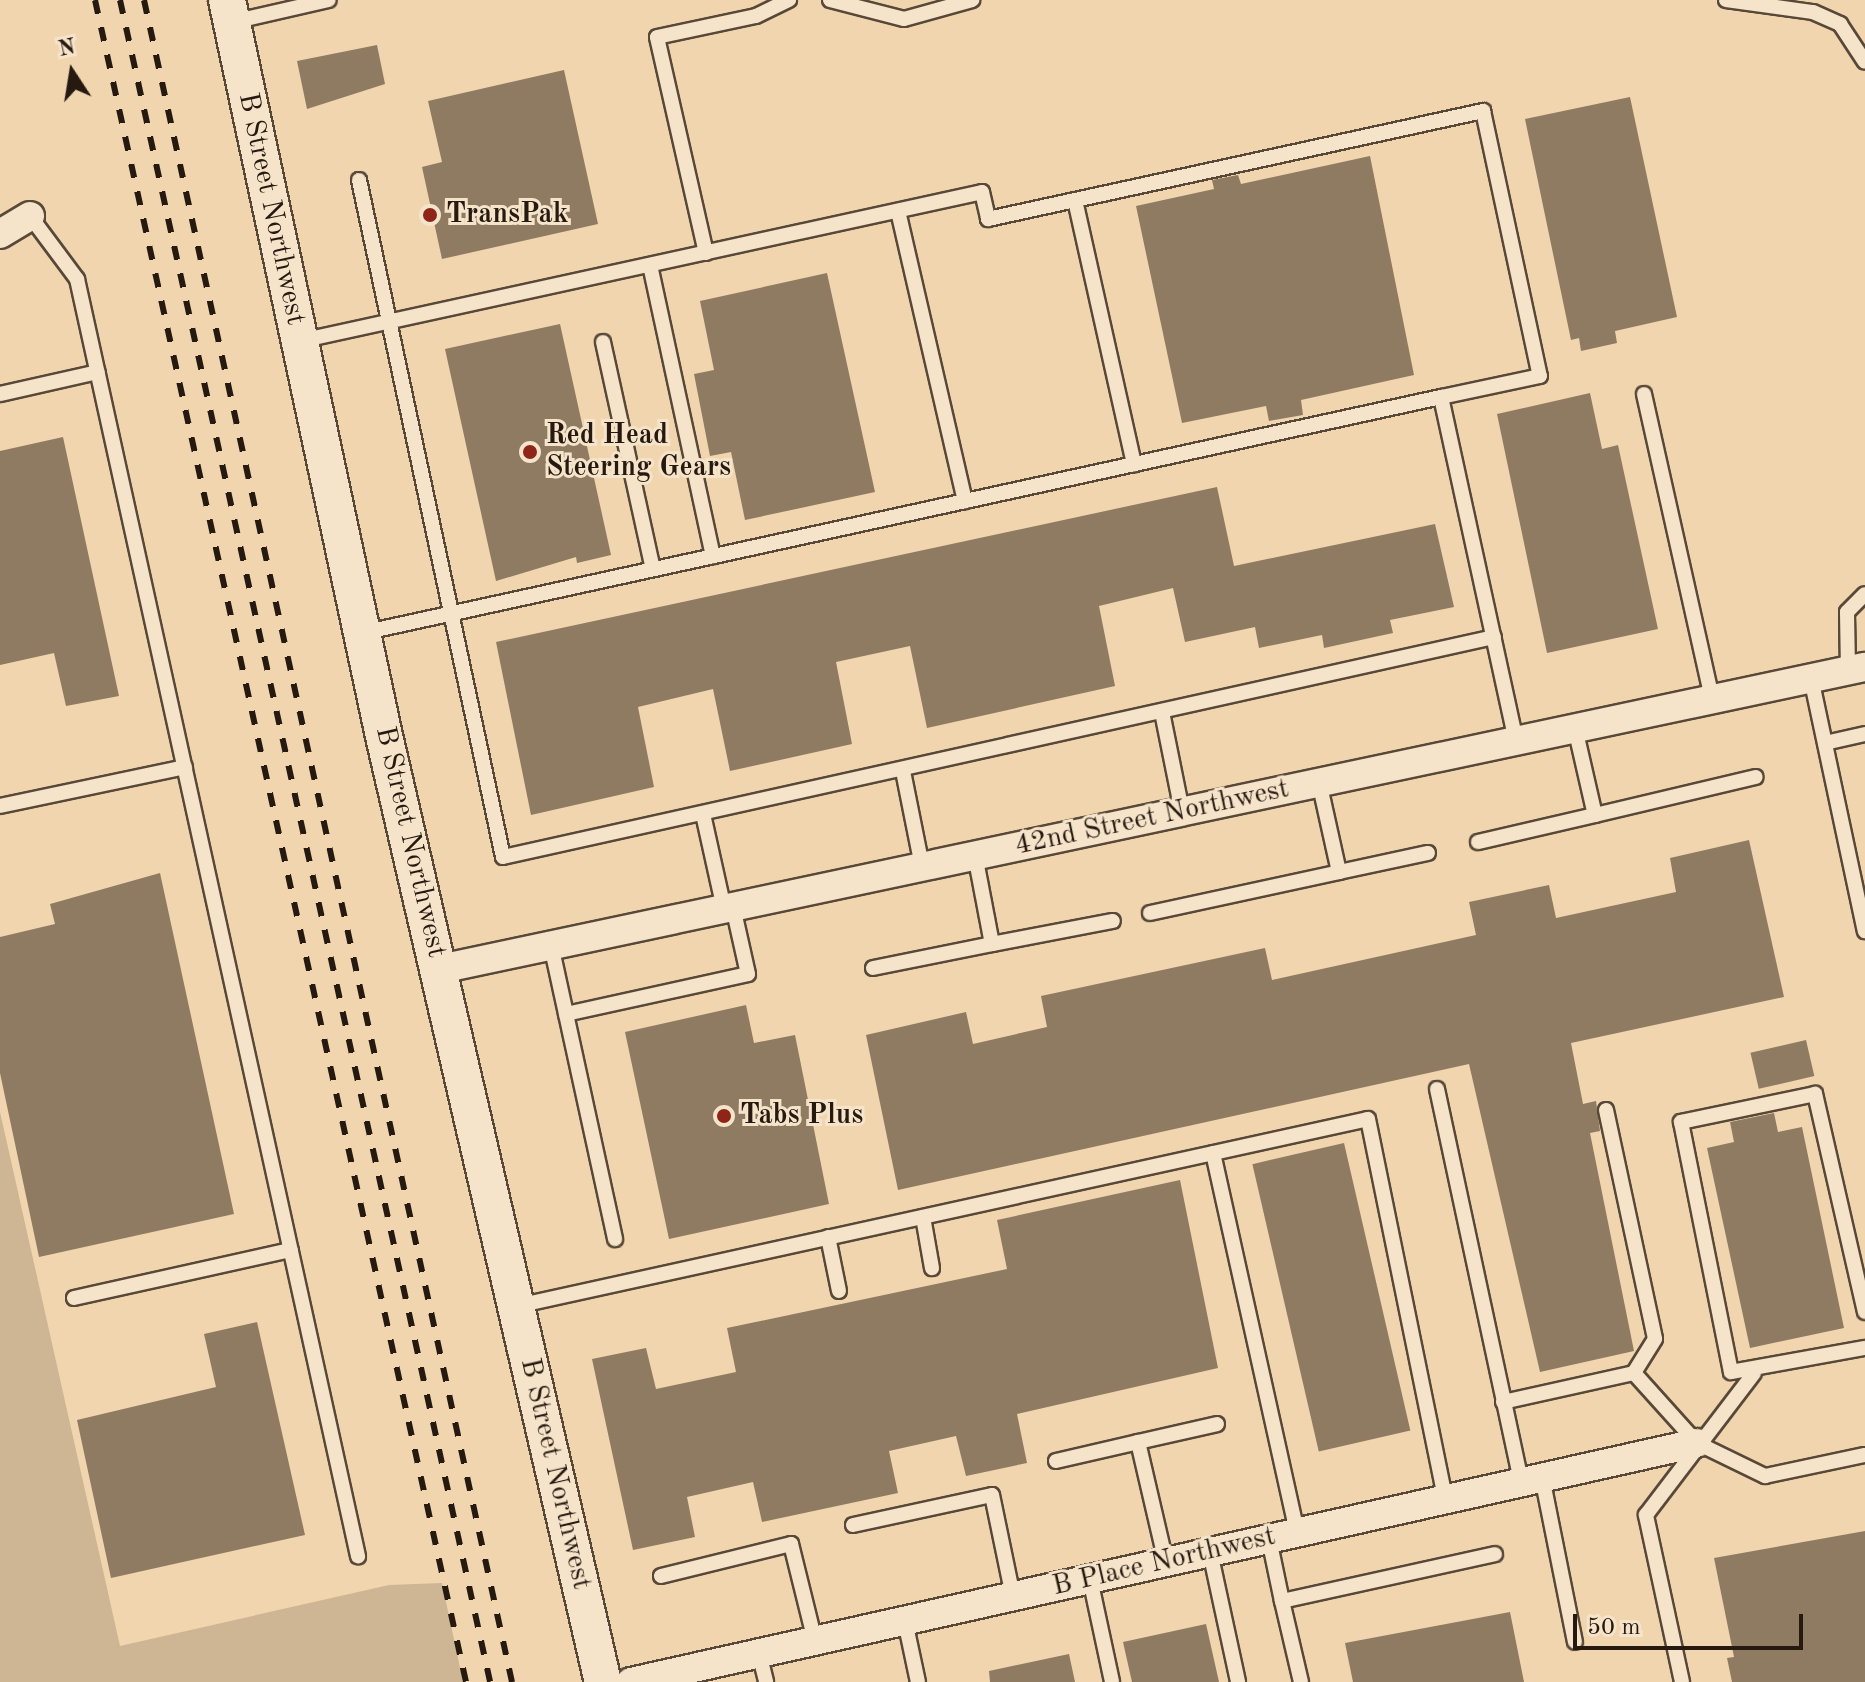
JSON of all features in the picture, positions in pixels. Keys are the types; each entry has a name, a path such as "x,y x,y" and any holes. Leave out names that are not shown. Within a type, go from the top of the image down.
{"street":[{"name":"B Street Northwest","path":"230,11 362,633 603,1682"},
{"path":"0,234 30,216"},
{"name":"42nd Street Northwest","path":"440,969 1857,668"},
{"name":"B Place Northwest","path":"631,1682 1697,1443"}],"lane":[{"path":"230,11 329,0"},
{"path":"706,253 657,37 756,16 789,0"},
{"path":"830,0 904,19 972,0"},
{"path":"1726,0 1813,12 1840,24 1865,62"},
{"path":"299,341 982,192 988,219 1483,111 1540,376 362,633"},
{"path":"359,180 503,857 903,771 1494,637"},
{"path":"1075,200 1134,464"},
{"path":"898,211 965,501"},
{"path":"30,216 77,279 358,1556"},
{"path":"650,265 713,556"},
{"path":"603,342 653,569"},
{"path":"0,394 98,372"},
{"path":"1644,394 1712,699"},
{"path":"1441,397 1516,740"},
{"path":"1857,668 1847,612 1865,594"},
{"path":"1811,678 1865,931"},
{"path":"1162,712 1182,811"},
{"path":"1575,728 1595,815"},
{"path":"1825,743 1865,734"},
{"path":"0,806 185,767"},
{"path":"903,771 922,866"},
{"path":"1478,842 1756,777"},
{"path":"1319,782 1339,872"},
{"path":"566,1014 748,974 703,814"},
{"path":"1150,913 1428,853"},
{"path":"975,855 992,944"},
{"path":"873,968 1113,921"},
{"path":"551,945 615,1239"},
{"path":"1437,1089 1503,1402 1531,1480 1575,1642"},
{"path":"1865,1312 1815,1094 1681,1122 1731,1372 1754,1373 1865,1348"},
{"path":"1503,1402 1634,1373 1655,1339 1606,1110"},
{"path":"517,1306 1368,1119 1445,1499"},
{"path":"1213,1153 1297,1533"},
{"path":"923,1217 932,1268"},
{"path":"828,1237 839,1291"},
{"path":"74,1298 291,1250"},
{"path":"1634,1373 1697,1443 1765,1476 1865,1455"},
{"path":"1682,1682 1646,1515 1697,1443 1754,1373"},
{"path":"1056,1461 1217,1424"},
{"path":"1138,1442 1166,1562"},
{"path":"853,1525 992,1495 1013,1596"},
{"path":"1269,1539 1301,1682"},
{"path":"661,1576 791,1544 815,1641"},
{"path":"1210,1552 1238,1682"},
{"path":"1282,1601 1495,1554"},
{"path":"1090,1579 1112,1682"},
{"path":"905,1621 918,1682"},
{"path":"759,1653 766,1682"}],"shaded area":[{"path":"0,1112 120,1646 389,1585 442,1583 463,1682 0,1682"}],"building":[{"path":"377,45 385,84 307,109 297,61"},
{"path":"564,70 598,224 442,259 422,167 442,162 428,101"},
{"path":"1630,97 1677,317 1615,331 1617,343 1581,351 1579,338 1571,340 1525,119"},
{"path":"1370,156 1414,375 1301,400 1303,415 1269,421 1266,406 1182,423 1136,206 1214,189 1212,180 1238,175 1241,184"},
{"path":"827,273 875,492 745,520 731,452 710,456 694,374 714,370 700,301"},
{"path":"560,324 611,555 577,563 576,557 496,581 445,349"},
{"path":"1590,393 1602,449 1618,445 1658,629 1547,653 1497,414"},
{"path":"63,437 119,696 66,706 54,653 0,665 0,451"},
{"path":"1217,487 1234,566 1435,524 1454,607 1390,620 1393,633 1324,648 1322,635 1259,648 1255,627 1185,642 1173,588 1099,606 1115,686 927,728 910,646 836,662 852,744 730,771 713,689 638,707 654,787 531,815 496,642"},
{"path":"1749,840 1784,997 1571,1043 1583,1104 1596,1101 1600,1131 1590,1133 1634,1351 1540,1372 1469,1064 898,1190 866,1035 966,1012 973,1044 1047,1027 1041,996 1265,948 1272,980 1476,935 1469,902 1549,885 1556,918 1676,892 1670,858"},
{"path":"160,873 234,1214 39,1257 0,1073 0,937 55,924 50,904"},
{"path":"746,1005 754,1043 795,1035 829,1204 669,1239 625,1032"},
{"path":"1806,1040 1814,1076 1759,1089 1750,1053"},
{"path":"1774,1113 1778,1132 1802,1127 1844,1328 1750,1348 1707,1148 1734,1142 1730,1122"},
{"path":"1344,1143 1410,1430 1319,1452 1252,1164"},
{"path":"1180,1180 1218,1368 1017,1414 1027,1463 966,1476 956,1436 889,1451 898,1493 762,1522 753,1482 687,1497 695,1537 633,1550 592,1359 646,1348 656,1389 736,1372 727,1328 1007,1269 997,1220"},
{"path":"257,1322 305,1535 111,1578 77,1420 216,1387 204,1334"},
{"path":"1865,1531 1865,1682 1732,1682 1727,1658 1734,1657 1714,1558"},
{"path":"1510,1612 1524,1682 1353,1682 1345,1643"},
{"path":"1206,1624 1219,1682 1132,1682 1123,1642"},
{"path":"1069,1654 1075,1682 990,1682 989,1671"}],"railway":[{"path":"95,0 466,1682"},
{"path":"120,0 490,1682"},
{"path":"144,0 512,1682"}],"place":[{"name":"TransPak","path":"430,215"},
{"name":"Red Head Steering Gears","path":"530,452"},
{"name":"Tabs Plus","path":"724,1116"}]}
